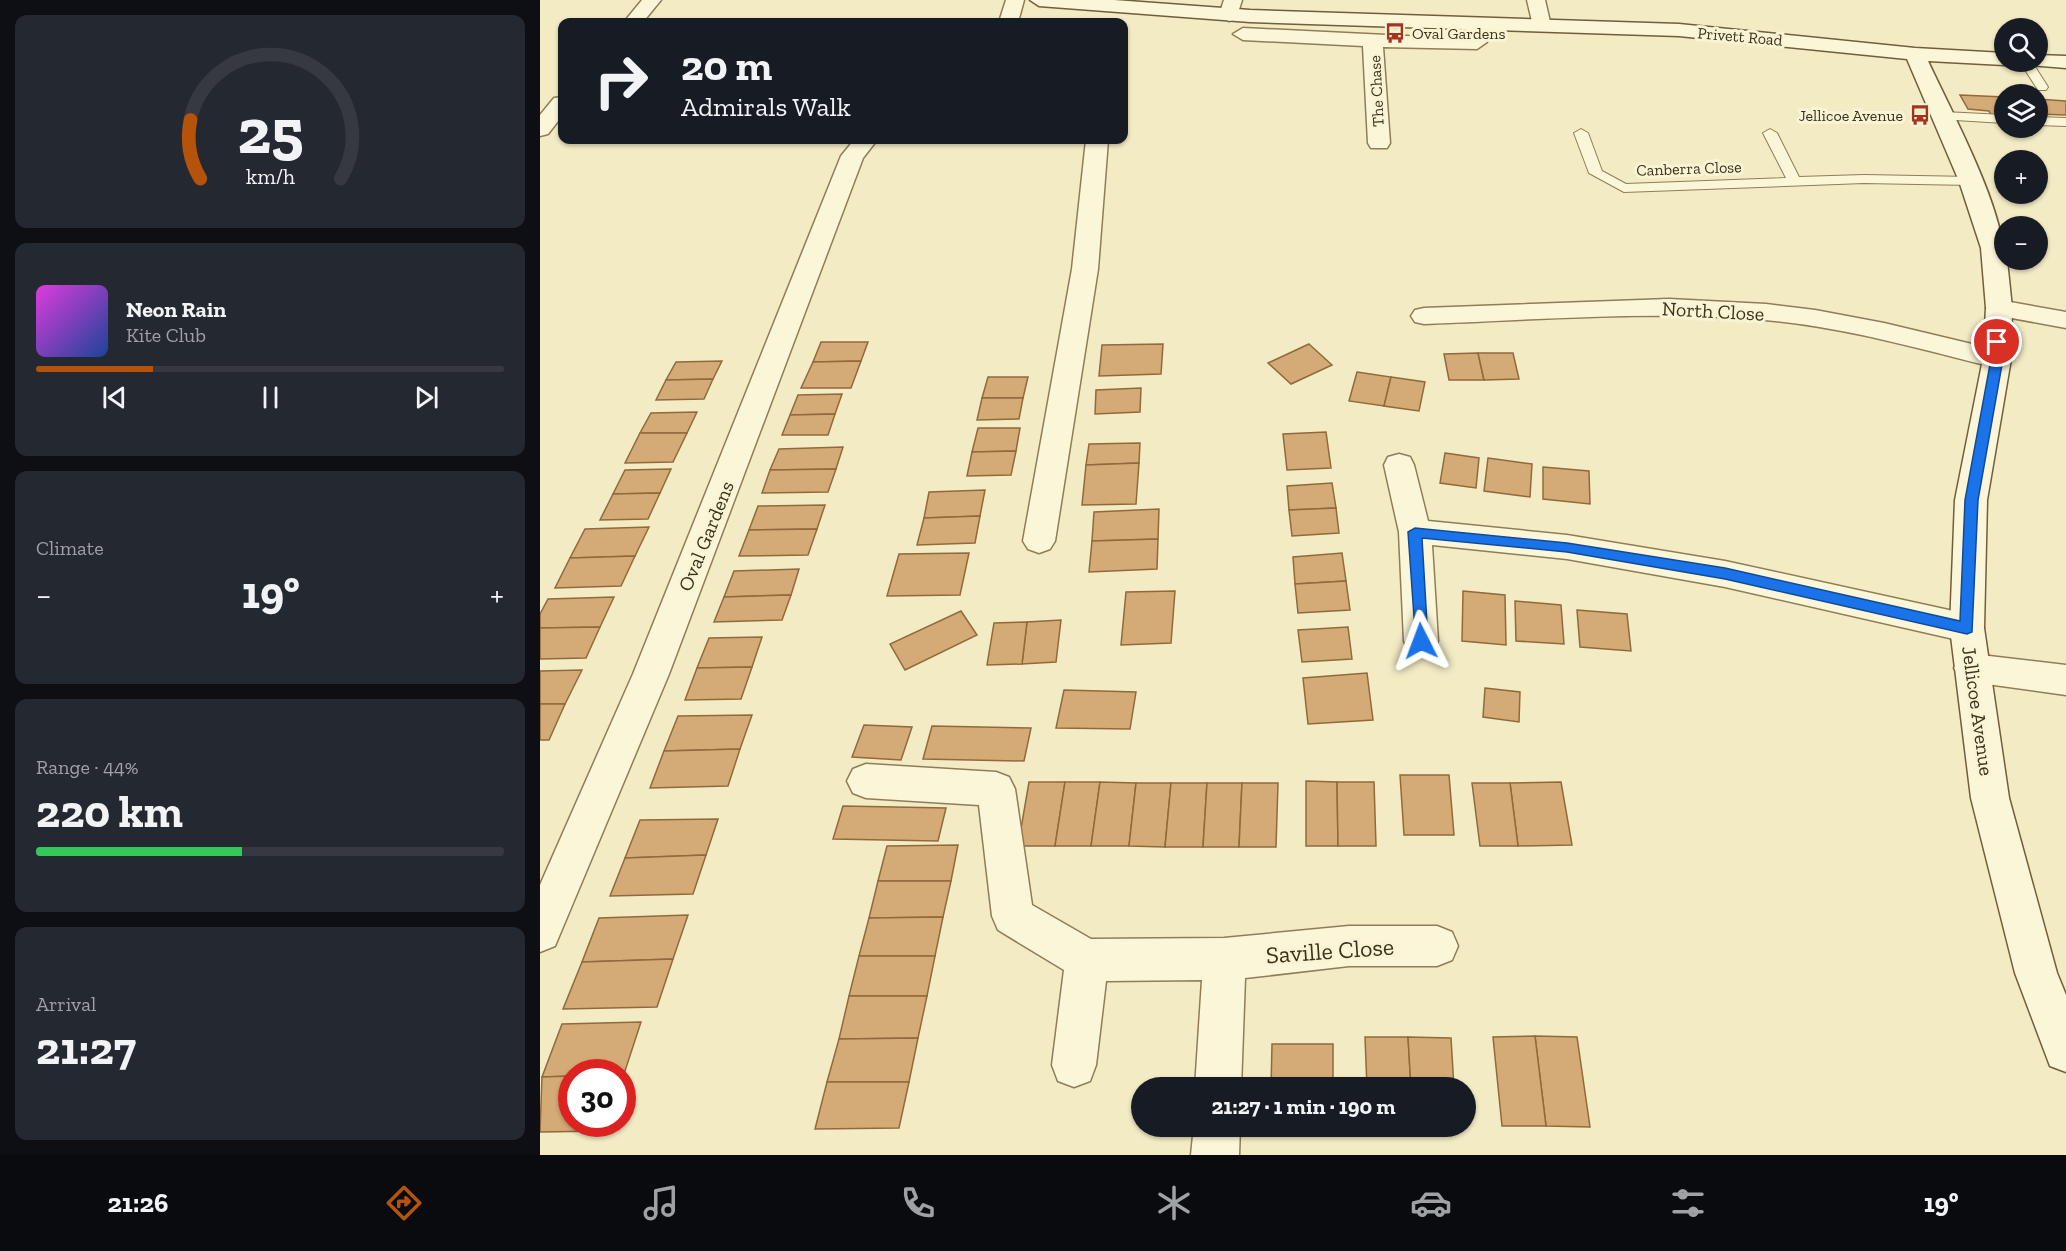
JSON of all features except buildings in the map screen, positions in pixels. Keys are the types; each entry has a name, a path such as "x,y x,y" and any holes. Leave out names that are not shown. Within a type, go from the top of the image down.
{"street":[{"path":"636,18 652,0"},
{"path":"1010,18 1015,0"},
{"name":"Privett Road","path":"1039,0 1231,7 1476,25 1679,30 1915,54 1994,58"},
{"path":"1536,0 1541,26"},
{"path":"1244,34 1473,44 1477,42 1476,25"},
{"name":"The Chase","path":"1356,144 1387,143 1373,40"},
{"name":"Jellicoe Avenue","path":"1915,54 1971,181 1993,248 1999,308 1997,359 1971,500 1967,628 1990,798 2036,973 2066,1050"},
{"path":"2048,61 2066,62"},
{"path":"540,129 558,108"},
{"name":"Oval Gardens","path":"540,932 651,674 852,156 862,144"},
{"path":"1039,541 1085,269 1097,144"},
{"name":"North Close","path":"1424,316 1651,308 1737,310 1815,318 1997,359"},
{"path":"1999,308 2066,320"},
{"path":"1399,465 1415,532 1421,641"},
{"path":"1415,532 1567,548 1725,574 1967,628"},
{"path":"1972,668 2066,680"},
{"path":"866,781 996,789 1013,916 1087,960 1074,1065"},
{"name":"Saville Close","path":"1087,960 1224,959 1349,946 1437,946"},
{"path":"1219,1077 1224,959"},
{"path":"1215,1155 1216,1137"}],"lane":[{"path":"1944,116 1994,118"},
{"path":"2048,121 2066,122"},
{"name":"Canberra Close","path":"1581,133 1596,173 1624,188 1864,179 1971,181"},
{"path":"1770,133 1795,183"}],"place":[{"name":"Oval Gardens","path":"1395,33"},
{"name":"Jellicoe Avenue","path":"1920,115"}],"route":[{"path":"1421,641 1415,532 1567,548 1725,574 1967,628 1971,500 1997,359 1997,342"}]}
